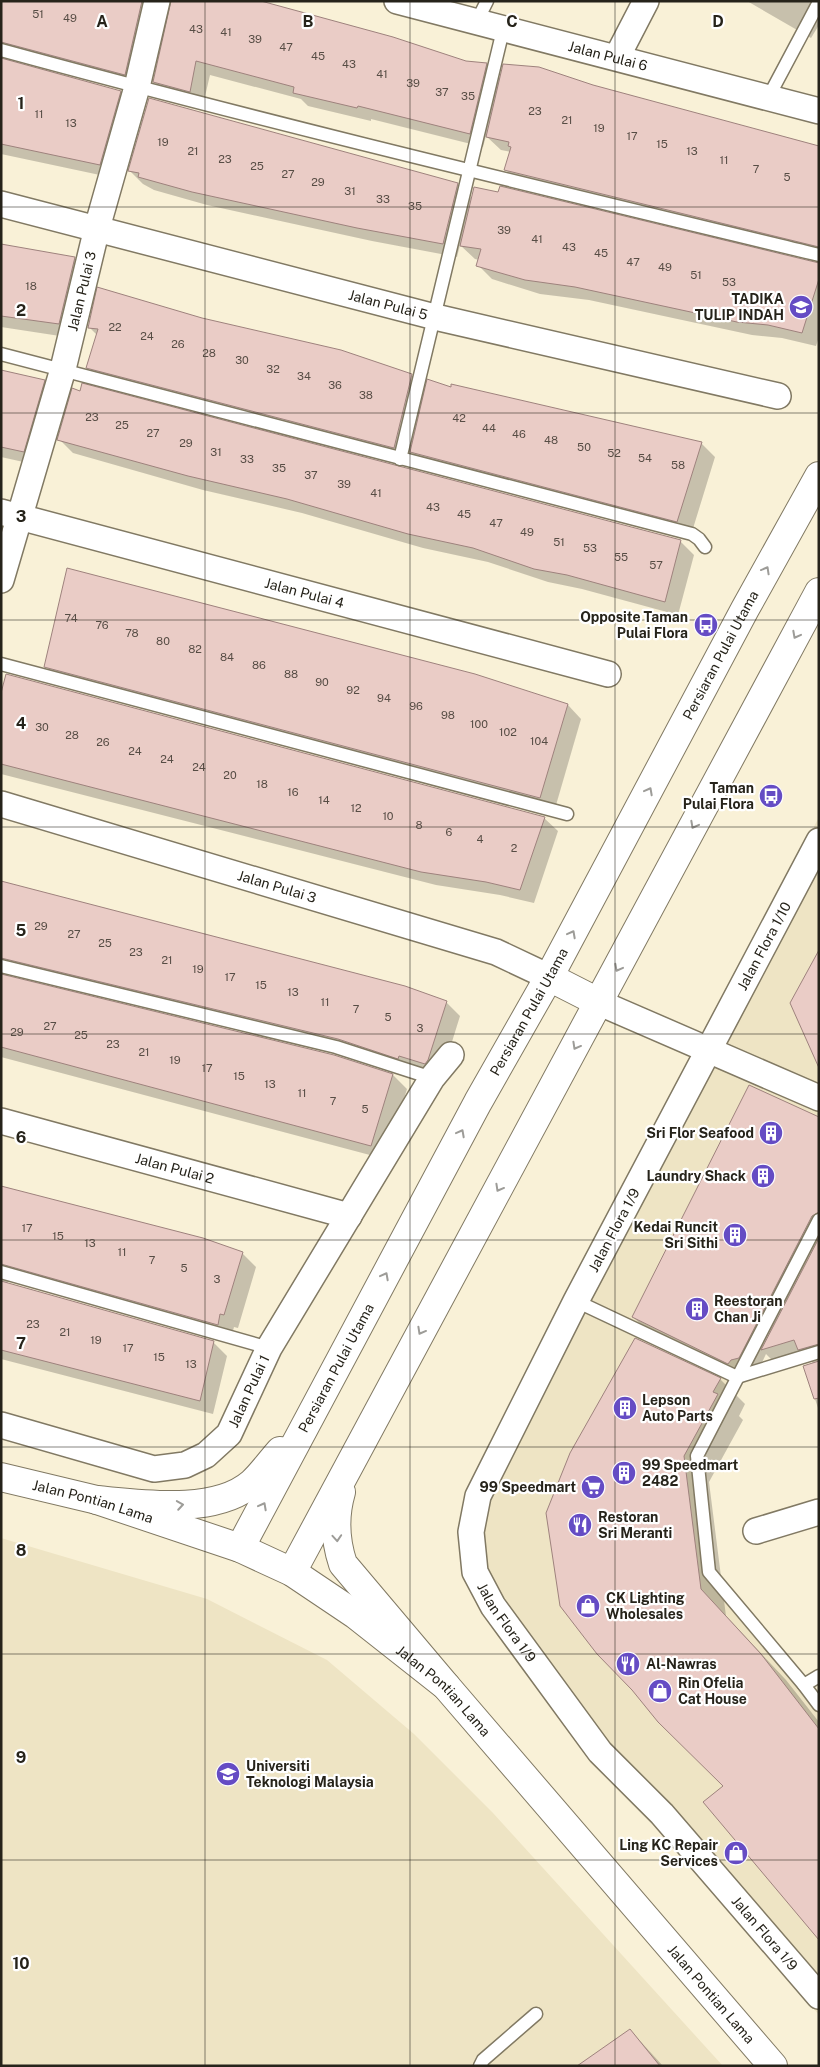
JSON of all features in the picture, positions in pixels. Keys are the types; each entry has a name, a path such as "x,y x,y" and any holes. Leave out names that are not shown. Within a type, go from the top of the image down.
{"main road":[{"name":"Persiaran Pulai Utama","path":"240,1548 478,1102 549,976 745,609 819,476"},
{"path":"292,1572 352,1457 600,1003 819,592"},
{"path":"549,976 600,1003"},
{"path":"97,1500 170,1506 230,1497 252,1483 313,1412"},
{"path":"352,1457 338,1502 336,1544 343,1564 446,1686"},
{"name":"Jalan Pontian Lama","path":"1,1477 97,1500 240,1548 292,1572 356,1615 446,1686 773,2066"}],"street":[{"name":"Jalan Pulai 3","path":"1,580 11,514 63,369 97,228 137,87 158,1"},
{"name":"Jalan Pulai 6","path":"397,1 482,11 503,30 617,57 819,111"},
{"path":"617,57 646,1"},
{"name":"Jalan Pulai 5","path":"1,204 435,317 778,396"},
{"name":"Jalan Pulai 4","path":"11,514 608,674"},
{"name":"Jalan Pulai 3","path":"1,804 496,952 549,976"},
{"name":"Jalan Flora 1/10","path":"709,1051 819,842"},
{"path":"600,1003 819,1098"},
{"name":"Jalan Flora 1/9","path":"709,1051 576,1301 478,1496 472,1532 475,1572 493,1606 600,1752 662,1814 819,1996"},
{"name":"Jalan Pulai 1","path":"1,1424 154,1469 185,1465 206,1455 229,1434 269,1348 432,1078 451,1055"},
{"name":"Jalan Pulai 2","path":"1,1121 349,1216"},
{"path":"756,1531 819,1512"}],"lane":[{"path":"768,98 819,2"},
{"path":"400,459 503,30"},
{"path":"1,50 137,87 470,171 819,254"},
{"path":"1,354 692,534 700,539 705,547"},
{"path":"1,664 567,814"},
{"path":"1,966 336,1047 432,1078"},
{"path":"819,1220 697,1456 709,1572 819,1705"},
{"path":"1,1272 269,1348"},
{"path":"576,1301 737,1377 819,1352"},
{"path":"804,1685 819,1676"},
{"path":"480,2066 483,2060 536,2014"}],"shaded area":[{"path":"819,817 819,1238 704,1458 716,1569 819,1692 819,2015 652,1820 591,1759 482,1613 463,1577 460,1525 726,995"},
{"name":"Universiti Teknologi Malaysia","path":"1,1538 207,1599 327,1660 414,1734 493,1813 723,2066 1,2066"}],"building":[{"path":"1,1 142,1 125,75 1,42"},
{"path":"171,1 261,1 393,37 466,61 487,63 470,134 358,106 357,108 293,93 294,87 196,61 190,92 153,82"},
{"path":"1,58 121,91 100,165 1,144"},
{"path":"503,64 539,67 593,85 819,146 819,247 504,170 511,147 508,146 509,142 486,137"},
{"path":"149,98 458,183 443,244 357,228 192,192 138,177 139,173 128,171"},
{"path":"500,186 819,263 819,279 802,333 768,325 737,322 575,287 525,280 476,266 481,249 460,246 474,187 498,192"},
{"path":"1,244 75,257 59,324 1,316"},
{"path":"97,287 202,318 341,350 412,374 394,448 86,368 98,329 88,328"},
{"path":"1,370 45,380 24,452 1,447"},
{"path":"427,379 451,387 451,384 702,442 677,522 410,452"},
{"path":"82,383 681,540 665,602 567,575 534,569 473,548 408,534 287,499 188,476 57,440 72,388 80,391"},
{"path":"67,568 475,674 568,704 540,798 44,667"},
{"path":"6,674 545,817 520,890 486,882 421,872 1,764 1,693"},
{"path":"1,881 405,986 447,1001 428,1060 425,1064 399,1056 398,1059 338,1039 1,958"},
{"path":"819,950 819,1068 790,1003"},
{"path":"1,974 334,1055 393,1074 371,1146 1,1047"},
{"path":"749,1085 819,1117 819,1212 812,1216 739,1358 731,1360 728,1364 632,1317"},
{"path":"1,1186 203,1238 243,1252 224,1315 220,1314 218,1325 1,1264"},
{"path":"819,1238 819,1344 798,1350 794,1340 761,1350"},
{"path":"1,1281 214,1341 200,1401 1,1350"},
{"path":"635,1338 721,1378 713,1392 718,1394 684,1456 701,1589 761,1654 819,1729 819,1940 703,1802 723,1786 658,1722 632,1690 597,1654 560,1606 546,1513 570,1453"},
{"path":"819,1361 819,1398 814,1399 803,1366"},
{"path":"630,2029 660,2066 577,2066"}],"place":[{"name":"TADIKA TULIP INDAH","path":"801,307"},
{"name":"Opposite Taman Pulai Flora","path":"706,625"},
{"name":"Taman Pulai Flora","path":"771,796"},
{"name":"Sri Flor Seafood","path":"771,1133"},
{"name":"Laundry Shack","path":"763,1176"},
{"name":"Kedai Runcit Sri Sithi","path":"735,1235"},
{"name":"Reestoran Chan Ji","path":"697,1309"},
{"name":"Lepson Auto Parts","path":"625,1408"},
{"name":"99 Speedmart 2482","path":"624,1473"},
{"name":"99 Speedmart","path":"593,1487"},
{"name":"Restoran Sri Meranti","path":"580,1525"},
{"name":"CK Lighting Wholesales","path":"588,1606"},
{"name":"Al-Nawras","path":"628,1664"},
{"name":"Rin Ofelia Cat House","path":"660,1691"},
{"name":"Universiti Teknologi Malaysia","path":"228,1774"},
{"name":"Ling KC Repair Services","path":"736,1853"}]}
